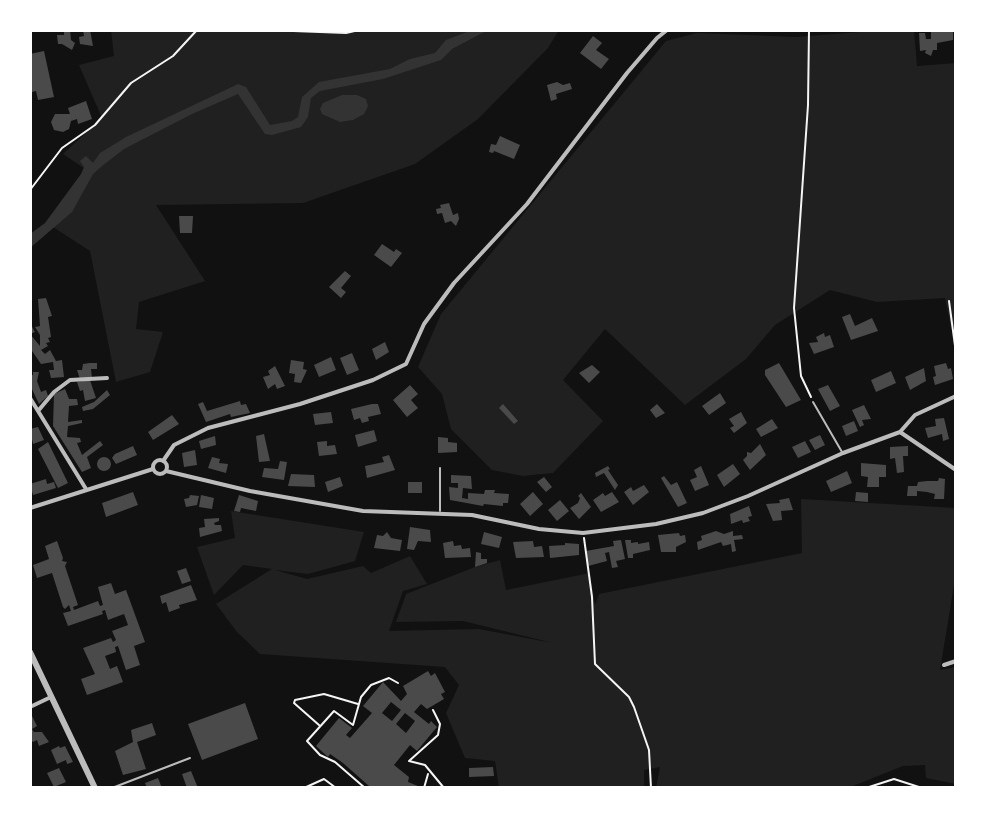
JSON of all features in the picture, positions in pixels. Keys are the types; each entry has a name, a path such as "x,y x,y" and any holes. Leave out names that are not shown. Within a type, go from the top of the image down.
{"street":[{"path":"153,469 155,463 163,461 174,445 208,428 300,404 373,380 406,364 424,324 454,283 527,204 627,73 667,30"},
{"path":"38,411 54,392 70,380 107,378"},
{"path":"166,471 250,491 363,511 472,515 539,529 583,533 656,524 703,513 900,432 915,415 956,396"},
{"path":"30,398 86,489"},
{"path":"900,432 956,470"},
{"path":"153,469 161,475 166,471 163,461"},
{"path":"30,508 153,469"},
{"path":"30,652 95,788"},
{"path":"944,665 956,661"},
{"path":"30,707 51,697"}],"lane":[{"path":"813,402 843,453"},
{"path":"440,468 440,512"},
{"path":"112,788 190,758"}],"path":[{"path":"30,190 62,148 95,125 131,83 173,56 197,30"},
{"path":"267,30 346,33 359,30"},
{"path":"809,30 808,105 794,308 801,376 813,402"},
{"path":"949,301 956,353"},
{"path":"583,533 592,597 595,664 629,697 634,707 649,750 651,788"},
{"path":"365,788 308,744 309,738 334,711 353,725 363,692 376,681 389,678 398,683"},
{"path":"320,726 294,703 295,700 324,694 359,704"},
{"path":"433,710 440,724 438,735 409,761 425,765 444,788"},
{"path":"424,788 429,772"},
{"path":"304,788 324,779 336,788"},
{"path":"866,788 894,779 922,788"}],"shaded area":[{"path":"111,30 559,30 548,48 478,119 415,164 303,203 156,205 205,281 139,302 136,329 163,332 150,372 116,382 90,251 53,227 91,173 63,154 102,118 79,65 114,56"},
{"path":"472,30 488,30 452,49 441,60 383,79 320,91 311,98 308,117 301,127 265,134 238,94 192,114 124,149 102,166 93,174 72,212 30,248 30,234 45,223 81,174 84,167 80,161 86,156 93,163 100,153 126,137 238,84 246,87 270,125 292,121 298,117 302,97 319,82 390,69 410,59 435,53 446,40"},
{"path":"914,30 917,66 956,63 956,326 951,327 945,298 877,302 830,290 775,325 746,359 685,405 605,329 563,380 603,421 553,473 523,476 492,470 451,429 442,394 418,367 441,314 666,41 697,33 796,37"},
{"path":"342,95 357,95 366,99 368,106 364,114 340,122 322,114 320,109 323,103"},
{"path":"801,499 956,508 956,573 940,670 956,667 956,784 926,778 925,765 903,766 848,788 656,788 660,767 644,770 644,788 499,788 495,761 465,758 446,713 459,685 445,667 260,654 237,632 216,604 272,569 243,565 214,595 197,547 235,538 231,511 364,532 355,561 308,574 275,570 307,579 363,566 371,573 410,556 427,584 403,591 389,631 479,629 553,643 463,621 396,622 406,594 500,560 506,590 590,573 595,605 599,594 802,553"}],"building":[{"path":"64,30 70,30 71,40 75,43 72,50 58,44 57,35 64,35"},
{"path":"83,30 90,30 93,46 80,44 79,37 84,36"},
{"path":"953,30 953,40 937,43 937,50 933,50 931,56 925,53 926,50 920,51 919,33 925,33 926,39 931,39 931,32"},
{"path":"593,36 602,43 596,50 609,59 601,69 580,53"},
{"path":"44,51 54,97 38,100 30,82 30,54"},
{"path":"557,82 563,85 570,83 572,89 556,94 557,99 551,101 547,85"},
{"path":"86,101 92,119 78,124 77,119 71,121 69,129 63,132 54,130 51,122 55,114 70,114 68,108"},
{"path":"500,136 520,145 514,159 489,152 491,144 496,145"},
{"path":"449,203 453,215 458,213 456,226 451,221 445,223 442,213 437,214 436,209 441,208 440,205"},
{"path":"179,216 193,216 192,233 180,233"},
{"path":"382,244 402,253 391,267 374,255"},
{"path":"345,271 351,276 341,288 346,292 341,298 329,287"},
{"path":"46,298 52,316 48,317 51,337 48,338 50,342 46,343 48,346 41,350 45,354 50,350 56,361 62,360 64,377 51,378 49,370 54,370 53,362 41,364 30,348 30,334 40,346 40,335 35,327 40,326 38,299"},
{"path":"850,314 855,326 872,318 878,331 851,340 842,317"},
{"path":"824,333 825,337 830,335 834,347 814,354 809,343 818,342 816,337"},
{"path":"385,342 389,352 376,360 372,349"},
{"path":"352,353 359,370 347,375 340,358"},
{"path":"331,357 336,370 319,377 314,365"},
{"path":"291,360 304,362 303,369 307,370 301,383 294,382 295,374 289,373"},
{"path":"97,363 97,369 91,369 92,378 80,379 77,370 82,370 83,364"},
{"path":"779,363 801,400 786,407 765,375 765,370"},
{"path":"946,363 948,369 951,368 953,379 935,385 934,366"},
{"path":"592,365 600,372 589,383 579,373"},
{"path":"275,366 285,386 277,389 275,384 268,389 263,377 270,375 268,371"},
{"path":"924,368 926,381 910,390 905,377"},
{"path":"891,371 896,383 876,392 871,380"},
{"path":"33,372 39,372 37,381 41,392 46,390 48,396 39,404 30,385"},
{"path":"90,380 96,398 85,401 83,390 80,391 77,382"},
{"path":"410,385 418,394 411,400 418,408 407,417 393,400"},
{"path":"828,385 840,406 830,411 818,389"},
{"path":"65,389 69,399 77,399 78,405 69,406 68,422 82,420 82,423 68,426 67,437 80,438 81,442 77,443 82,455 100,441 103,445 87,457 91,468 82,472 53,426 54,394"},
{"path":"107,390 110,395 93,409 83,411 82,407 94,402"},
{"path":"720,393 726,403 709,415 702,406"},
{"path":"240,401 241,405 246,404 250,413 231,417 230,414 206,422 198,404 203,402 207,411"},
{"path":"378,404 381,414 368,417 369,421 362,423 360,418 354,420 351,409"},
{"path":"503,404 518,421 514,424 499,408"},
{"path":"657,404 665,413 656,418 650,410"},
{"path":"864,405 871,419 862,420 864,425 860,427 852,410"},
{"path":"331,412 333,423 315,425 313,414"},
{"path":"741,412 747,423 734,433 729,419"},
{"path":"172,415 179,424 153,440 148,432"},
{"path":"944,418 949,439 943,441 942,434 928,438 925,428 936,426 935,419"},
{"path":"772,419 778,428 761,437 756,429"},
{"path":"854,421 858,431 846,436 842,426"},
{"path":"38,427 44,440 33,444 30,429"},
{"path":"374,430 377,441 358,447 355,435"},
{"path":"264,434 270,461 259,462 256,436"},
{"path":"820,435 825,445 815,450 809,440"},
{"path":"215,436 216,445 201,449 199,441"},
{"path":"438,437 457,443 457,452 438,453"},
{"path":"327,441 327,446 335,445 337,454 319,456 317,442"},
{"path":"805,441 811,452 798,458 792,447"},
{"path":"48,442 68,483 58,488 38,449"},
{"path":"760,444 766,455 750,470 743,460 747,452 751,453"},
{"path":"133,446 137,455 116,464 112,458 115,454"},
{"path":"908,446 908,456 903,456 904,472 897,473 895,458 890,459 890,447"},
{"path":"195,450 197,465 184,467 182,453"},
{"path":"389,455 395,470 367,478 365,466 384,462 382,457"},
{"path":"104,457 111,464 104,471 97,464"},
{"path":"212,457 220,459 219,463 228,464 226,473 208,468"},
{"path":"280,461 287,462 284,480 262,477 264,468 278,469"},
{"path":"861,463 886,465 886,477 879,477 879,487 867,487 868,477 861,476"},
{"path":"733,464 740,474 724,487 717,475"},
{"path":"608,466 618,485 615,490 604,473 596,477 595,473"},
{"path":"701,466 709,485 695,491 690,480 697,477 694,470"},
{"path":"847,471 852,483 831,492 826,481"},
{"path":"291,474 314,475 315,487 288,486"},
{"path":"451,475 471,476 472,489 463,488 462,498 468,499 468,493 484,494 485,490 495,490 494,493 509,494 508,503 483,506 450,500 449,487 458,488 458,483 451,483"},
{"path":"664,476 671,485 677,482 687,503 678,507 661,478"},
{"path":"340,477 343,486 328,492 325,482"},
{"path":"544,477 552,487 546,492 537,482"},
{"path":"939,478 945,479 944,499 934,499 935,494 917,491 917,496 907,496 908,486 938,481"},
{"path":"46,479 47,484 54,482 56,488 33,495 30,484"},
{"path":"408,482 422,482 422,493 408,493"},
{"path":"644,485 649,492 633,505 624,492 631,487 633,491"},
{"path":"133,492 138,505 106,517 102,503"},
{"path":"533,492 543,504 530,516 520,504"},
{"path":"612,492 619,502 601,512 593,500 603,493 605,496"},
{"path":"856,492 868,493 868,502 855,501"},
{"path":"581,493 591,507 579,519 570,508 578,503"},
{"path":"190,495 199,496 197,505 186,507 184,499"},
{"path":"201,495 214,498 212,509 199,507"},
{"path":"239,495 258,501 256,511 241,508 240,512 234,511"},
{"path":"789,498 793,510 781,511 782,520 773,521 766,504 780,503 779,500"},
{"path":"560,500 569,511 557,521 548,510"},
{"path":"749,506 750,521 731,524 730,514"},
{"path":"219,518 214,523 221,525 222,531 200,537 199,528 205,527 204,519"},
{"path":"410,527 430,530 431,542 418,541 414,550 407,549"},
{"path":"716,531 724,534 733,531 733,536 742,535 743,539 734,540 736,551 732,552 731,544 723,546 721,542 698,550 697,542 702,540 701,536"},
{"path":"387,532 391,538 402,540 400,551 374,548 377,535 383,536"},
{"path":"484,532 502,537 499,548 481,544"},
{"path":"679,533 680,536 685,535 686,542 676,547 676,552 661,552 658,535"},
{"path":"621,540 625,559 616,561 618,567 612,568 609,552 605,553 607,561 588,566 586,551 614,546 613,541"},
{"path":"625,540 638,544 649,542 650,550 628,558"},
{"path":"57,541 62,561 67,562 65,566 78,605 73,607 74,610 98,601 100,606 103,605 98,587 111,583 115,594 126,590 145,642 134,646 140,665 126,670 118,646 115,647 116,652 105,656 110,669 117,666 123,682 87,695 81,679 95,674 83,648 111,638 113,642 116,640 112,631 128,625 124,614 108,620 105,610 103,614 68,626 63,613 71,611 69,605 65,609 63,607 52,573 37,578 33,565 49,559 45,546"},
{"path":"453,541 454,546 470,548 471,557 445,558 443,543"},
{"path":"533,541 534,547 542,546 544,557 516,558 513,542"},
{"path":"579,544 579,555 550,558 549,546"},
{"path":"476,552 481,553 481,559 487,559 487,563 475,567"},
{"path":"186,568 191,581 182,584 177,571"},
{"path":"191,585 197,600 179,605 180,608 169,612 160,596"},
{"path":"428,671 431,676 435,673 445,692 441,694 444,699 427,709 421,704 414,712 437,727 417,751 410,745 394,765 409,777 408,782 423,788 367,788 369,786 343,763 330,754 328,757 316,746 339,718 352,728 346,735 350,738 372,713 363,706 383,682 401,701 407,694 403,686","holes":["391,702 401,710 392,721 382,713","405,713 415,721 406,733 396,724"]},
{"path":"245,703 258,739 202,760 188,724"},
{"path":"30,712 37,726 32,729 42,732 49,742 39,746 37,740 33,742 30,739"},
{"path":"152,723 156,735 137,742 146,769 123,775 115,751 133,742 131,730"},
{"path":"65,746 73,762 67,764 66,760 57,764 51,750"},
{"path":"493,767 494,776 469,777 469,768"},
{"path":"59,768 66,782 54,787 47,773"},
{"path":"191,771 198,788 187,788 182,774"},
{"path":"158,778 162,788 147,788 145,783"}]}
